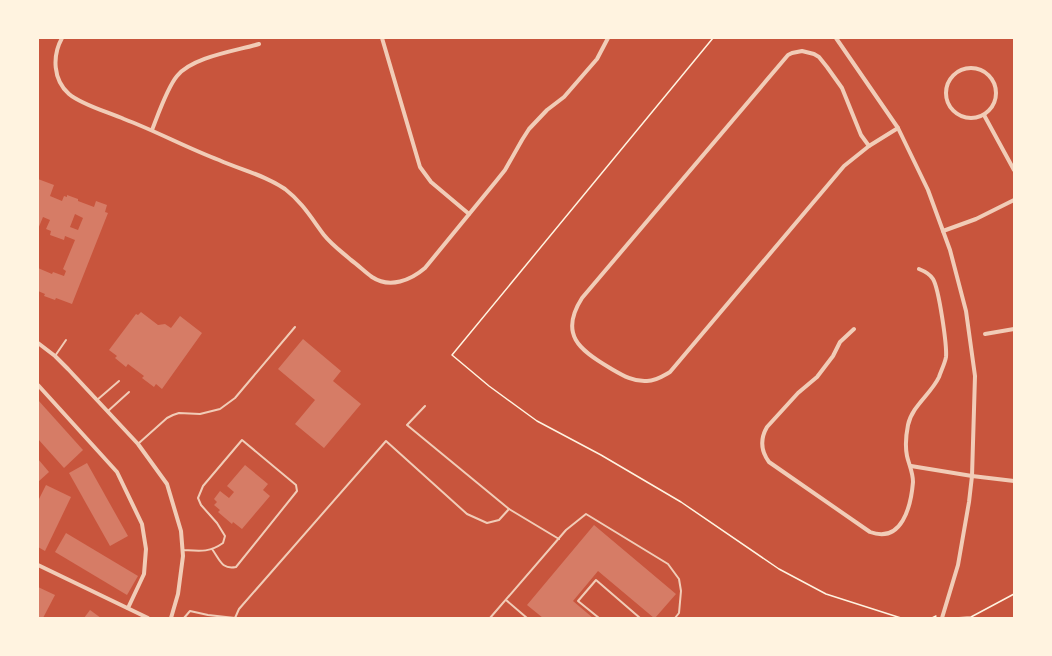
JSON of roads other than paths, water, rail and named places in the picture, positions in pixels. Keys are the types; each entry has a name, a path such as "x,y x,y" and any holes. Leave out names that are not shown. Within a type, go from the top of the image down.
{"street":[{"path":"62,38 56,52 56,70 60,83 69,94 85,103 263,177 280,186 305,207 325,236 334,246 373,278 386,282 403,282 415,276 425,268 505,170 529,129 547,110 564,97 597,59 608,38"},
{"path":"382,38 420,167 431,182 469,214"},
{"path":"836,38 898,128 928,190 950,250 966,312 975,376 972,476 958,565 942,618"},
{"path":"152,130 172,84 177,76 186,67 198,60 259,44"},
{"path":"869,146 860,135 842,88 819,57 802,51 788,55 582,298 574,315 572,327 575,340 594,359 632,380 649,381 658,379 670,372 844,166 869,146 898,128"},
{"path":"968,67 978,68 986,72 993,80 996,89 996,99 991,108 984,115 974,118 964,118 955,113 949,106 946,96 946,86 951,77 958,71 968,67"},
{"path":"984,115 1014,170"},
{"path":"943,231 976,219 1014,200"},
{"path":"854,329 840,342 833,356 818,377 798,393 767,427 764,432 762,445 763,452 769,462 870,532 882,535 894,532 904,519 907,512 913,482 911,466 907,455 906,439 908,424 914,412 938,378 945,359 946,350 941,312 934,280 919,269"},
{"path":"985,334 1014,329"},
{"path":"38,343 55,356 108,411 138,444 160,471 168,484 181,532 183,550 181,574 172,618"},
{"path":"38,385 116,472 142,524 146,549 144,574 128,608"},
{"path":"911,466 972,476 1014,480"},
{"path":"38,565 148,618"}],"lane":[{"path":"138,444 167,418 173,415 179,413 200,414 220,409 235,398 295,327"},
{"path":"55,356 66,340"},
{"path":"97,400 119,381"},
{"path":"108,411 129,392"},
{"path":"425,406 407,425 509,509 559,539"},
{"path":"183,550 203,551 212,549 223,543 225,536 201,505 198,498 203,486 242,440 296,485 297,491 236,567 225,567 212,549"},
{"path":"184,618 190,611 208,616 235,618 239,609 386,441 467,514 487,523 499,520 509,509"},
{"path":"490,618 566,530 586,514 668,564 679,579 681,591 679,613 675,618"},
{"path":"599,618 578,601 596,580 640,618"},
{"path":"506,600 527,618"}]}
